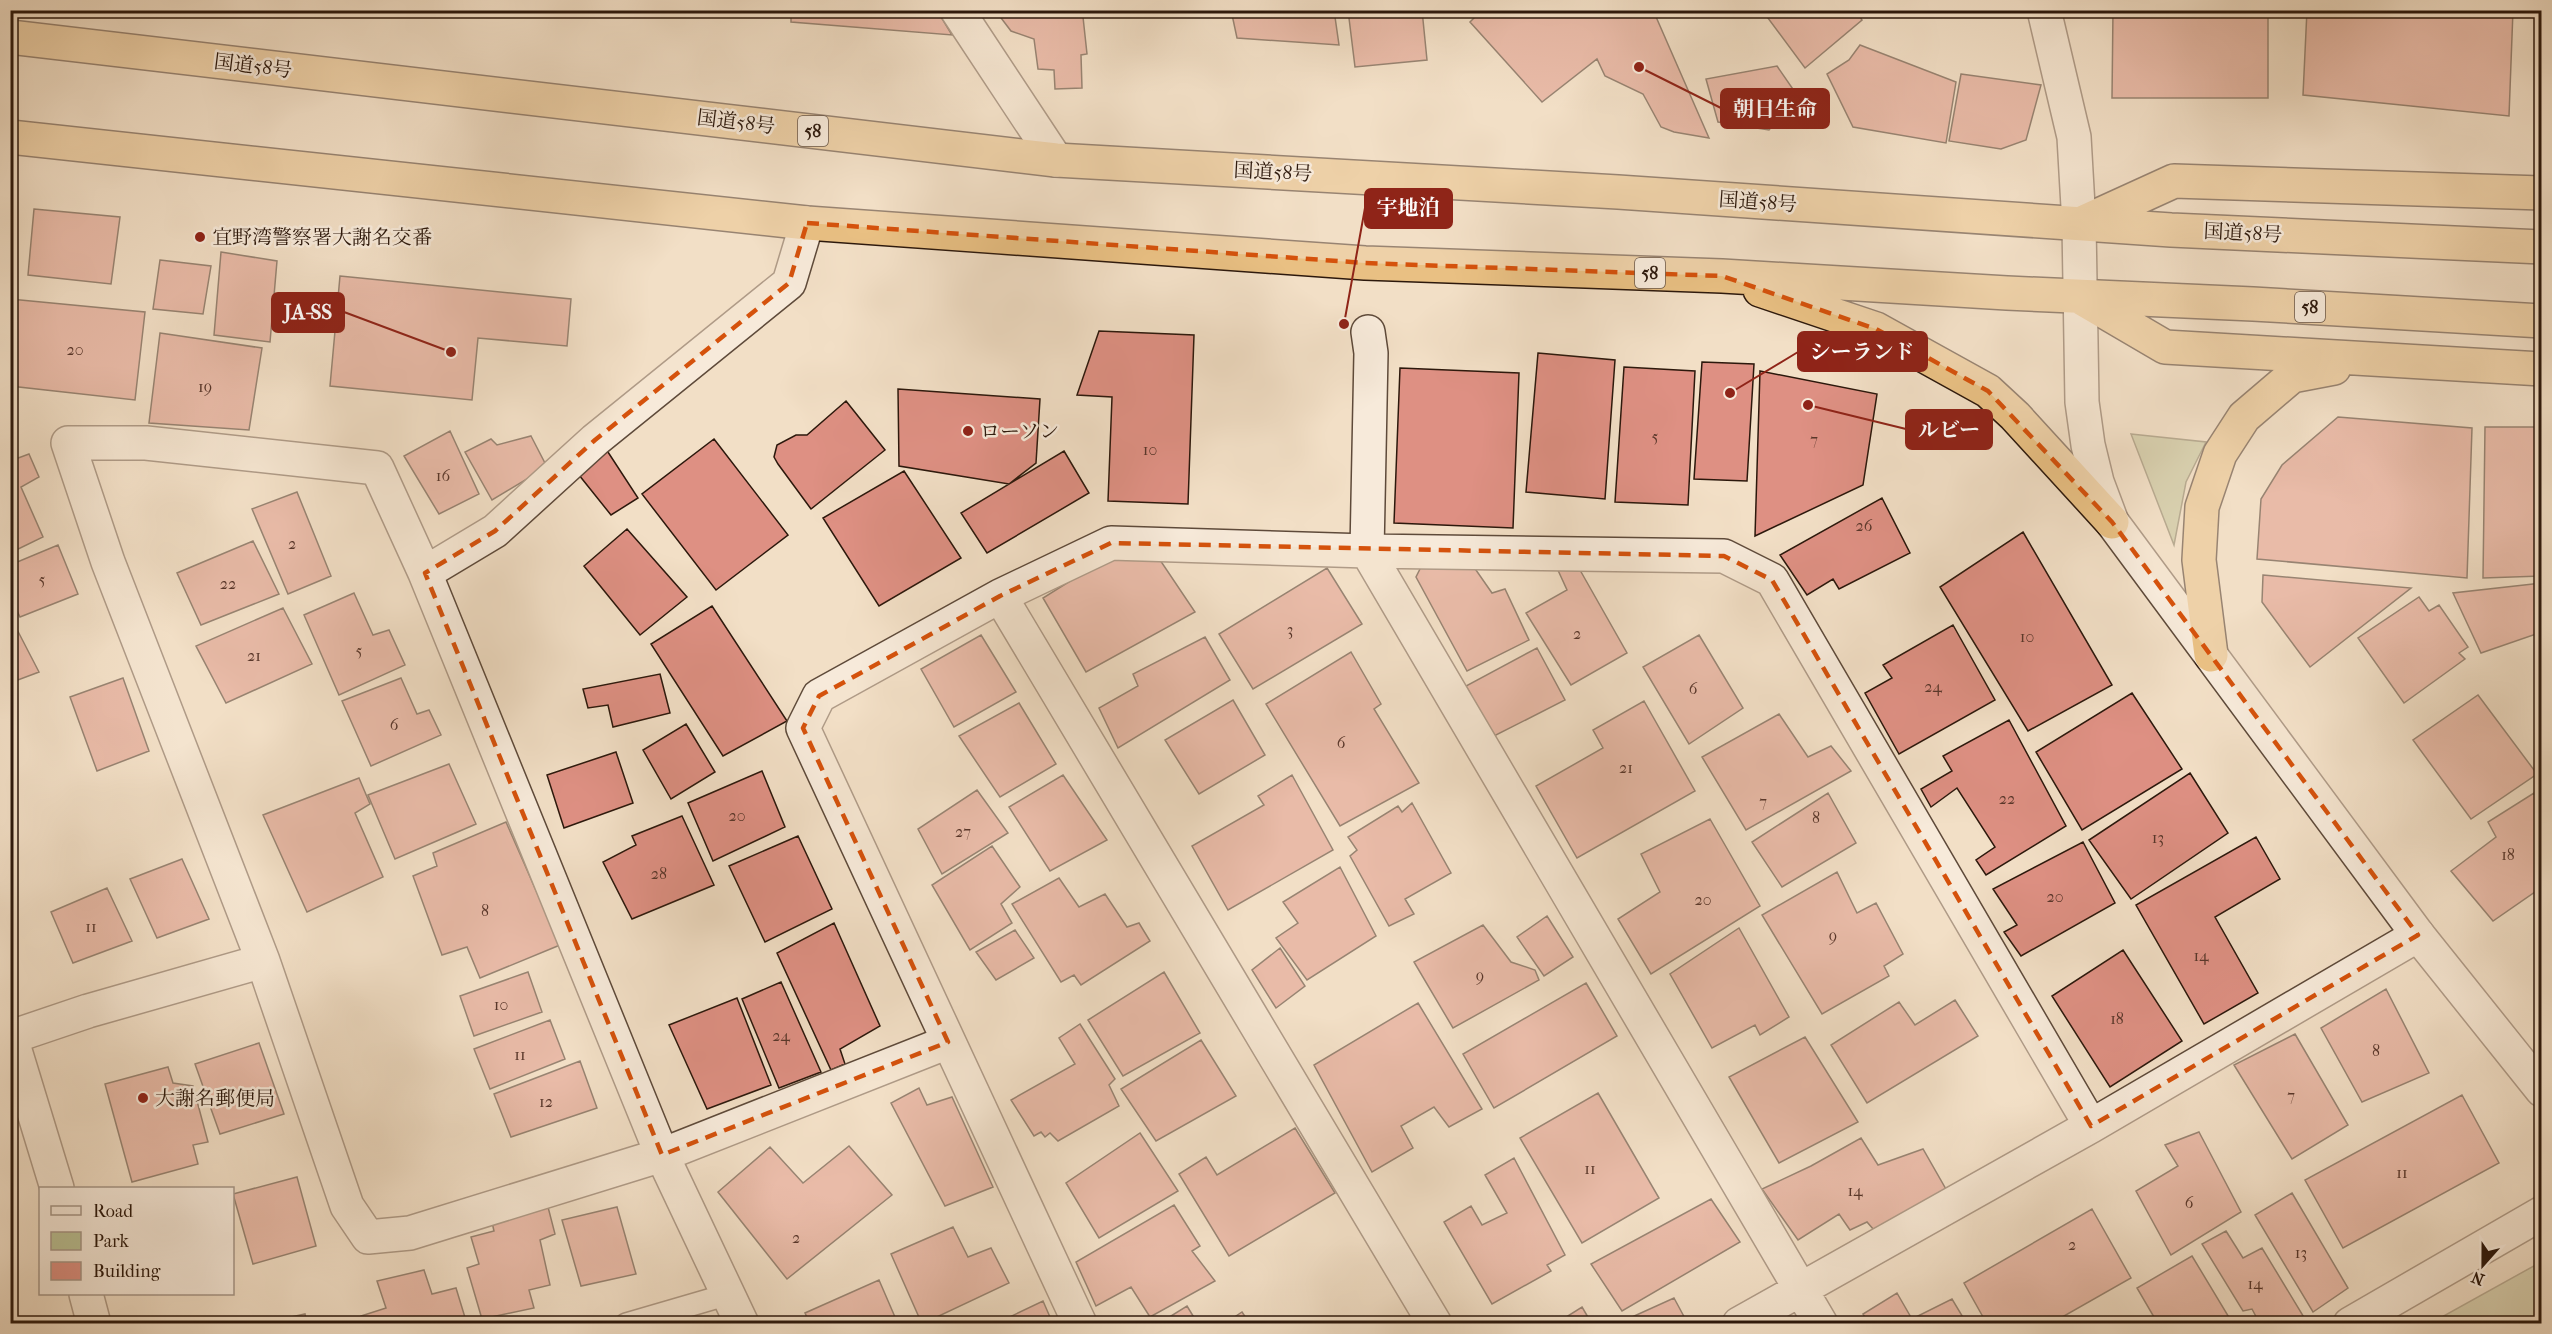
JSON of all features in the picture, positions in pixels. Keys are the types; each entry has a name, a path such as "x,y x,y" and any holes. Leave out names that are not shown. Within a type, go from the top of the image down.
{"highway":[{"name":"国道58号","path":"10,37 1056,160 1618,192 2079,224 2541,247"},
{"name":"58","path":"10,136 807,223 1365,263 1722,276 2541,321"},
{"path":"2079,224 2174,182 2541,193"},
{"path":"1722,276 1876,329 1988,391 2015,416 2112,522"},
{"path":"2079,296 2165,347 2541,369"},
{"path":"2211,655 2199,560 2202,507 2220,454 2244,417 2292,376 2383,359"}],"street":[{"path":"957,10 1056,160"},
{"path":"2044,10 2074,137 2079,224 2082,402 2088,445 2097,482 2112,522 2418,935 2541,1090"},
{"path":"425,573 495,531 595,440 789,283 807,223"},
{"path":"1368,332 1371,353 1367,551 1821,1323"},
{"path":"742,1323 662,1155 425,573 377,468 146,443 68,443 108,562 263,961 347,1206 368,1237 410,1233 662,1155 948,1042"},
{"path":"1080,1323 803,728 819,696 1000,596 1111,543 1367,551 1724,556 1772,580 2091,1126"},
{"path":"1000,596 1435,1323"},
{"path":"1739,1323 2091,1126 2418,935"},
{"path":"57,1187 11,1036 88,1011 263,961"},
{"path":"2350,1323 2541,1213"},
{"path":"87,1295 94,1323"}],"lane":[{"path":"626,1323 729,1294"}],"highlighted area":[{"path":"807,223 1365,263 1722,276 1876,329 1988,391 2112,522 2418,935 2091,1126 1772,580 1724,556 1111,543 1000,596 819,696 803,728 948,1042 662,1155 425,573 495,531 595,440 789,283"}],"green space":[{"path":"2131,434 2206,442 2186,482 2174,545"},
{"path":"2541,1262 2541,1323 2431,1323"}],"building":[{"path":"791,10 937,10 952,35 791,22"},
{"path":"995,10 1078,10 1083,17 1087,54 1081,55 1082,88 1055,89 1054,70 1038,69 1034,39 1011,31"},
{"path":"1231,10 1334,10 1339,45 1237,38"},
{"path":"1348,10 1422,10 1427,60 1355,67"},
{"path":"1482,10 1653,10 1709,138 1674,132 1661,127 1643,94 1605,76 1597,59 1542,102 1470,22"},
{"path":"1762,10 1856,10 1862,20 1805,68"},
{"path":"2113,10 2268,10 2268,98 2112,98"},
{"path":"2307,10 2513,10 2509,116 2303,95"},
{"path":"1860,45 1956,82 1946,143 1853,127 1827,74 1849,60"},
{"path":"1777,66 1797,95 1769,130 1718,122 1706,79"},
{"path":"1961,74 2041,85 2026,140 2001,149 1949,141"},
{"path":"34,209 120,217 111,284 28,275"},
{"path":"221,252 277,261 270,342 214,335"},
{"path":"160,260 211,266 203,314 153,309"},
{"path":"340,276 571,299 567,346 478,338 472,400 330,386"},
{"path":"10,299 145,312 135,400 10,386"},
{"path":"1099,331 1194,335 1188,504 1108,501 1112,397 1077,395"},
{"path":"160,333 262,348 249,430 149,423"},
{"path":"1538,353 1615,360 1605,499 1526,492"},
{"path":"1702,362 1754,364 1747,481 1694,479"},
{"path":"1624,367 1695,371 1688,505 1615,502"},
{"path":"1400,368 1519,373 1513,528 1394,523"},
{"path":"1760,371 1877,394 1863,485 1755,536"},
{"name":"ローソン","path":"898,389 1040,399 1036,463 1009,484 899,466"},
{"path":"846,401 885,450 811,509 774,457 777,445 796,435 807,435"},
{"path":"2338,417 2472,428 2467,578 2257,559 2261,499 2282,465"},
{"path":"2485,427 2542,427 2542,576 2483,578"},
{"path":"450,431 479,494 439,514 404,456"},
{"path":"531,436 547,467 492,500 465,452 491,439 497,445"},
{"path":"714,439 788,535 716,590 642,494"},
{"path":"606,449 638,498 611,515 579,475"},
{"path":"1064,451 1089,493 987,553 961,513"},
{"path":"29,454 39,477 21,487 43,537 10,553 10,461"},
{"path":"904,471 961,558 879,606 823,518"},
{"path":"297,492 331,576 288,594 252,509"},
{"path":"1882,498 1910,553 1839,589 1833,579 1807,595 1780,555"},
{"path":"627,529 687,597 640,635 584,566"},
{"path":"2023,532 2112,685 2028,731 1940,587"},
{"path":"253,541 279,594 201,625 177,573"},
{"path":"58,545 78,594 20,617 10,596 10,565"},
{"path":"1118,551 1156,554 1195,612 1086,672 1043,598"},
{"path":"1426,557 1469,560 1492,593 1505,589 1529,640 1467,671 1416,577"},
{"path":"1576,563 1627,653 1571,685 1526,613 1567,590 1557,568"},
{"path":"1327,568 1362,624 1253,689 1219,634"},
{"path":"2263,575 2411,588 2310,667 2262,602"},
{"path":"2542,583 2542,632 2481,653 2453,593"},
{"path":"354,593 373,635 389,630 405,665 339,695 304,615"},
{"path":"2419,597 2429,611 2439,605 2468,647 2459,653 2465,659 2404,703 2358,638"},
{"path":"712,606 787,721 723,756 651,644"},
{"path":"283,608 312,664 226,703 196,646"},
{"path":"10,616 39,672 10,683"},
{"path":"1953,625 1995,700 1899,754 1865,693 1892,678 1883,665"},
{"path":"981,635 1016,692 954,727 921,669"},
{"path":"1699,635 1743,708 1689,744 1643,667"},
{"path":"1205,637 1230,680 1118,748 1099,708 1138,686 1133,674"},
{"path":"1537,648 1565,700 1494,736 1466,686"},
{"path":"1351,652 1381,704 1374,709 1419,783 1340,826 1266,704"},
{"path":"660,674 670,713 613,727 608,705 588,708 583,689"},
{"path":"123,678 149,751 97,771 70,697"},
{"path":"401,678 417,714 429,710 441,735 371,766 342,701"},
{"path":"2132,693 2182,769 2082,830 2036,752"},
{"path":"2478,695 2537,774 2471,819 2413,740"},
{"path":"1233,700 1265,755 1199,794 1165,740"},
{"path":"1644,701 1695,791 1577,858 1536,786 1603,748 1593,730"},
{"path":"1019,703 1056,764 1000,797 959,736"},
{"path":"1779,714 1808,757 1831,746 1851,771 1746,830 1702,757"},
{"path":"2009,720 2066,826 1986,875 1976,860 1995,847 1957,788 1931,807 1921,789 1952,771 1943,756"},
{"path":"686,724 715,772 671,799 643,750"},
{"path":"616,752 633,803 564,828 547,775"},
{"path":"449,764 476,824 395,859 368,795"},
{"path":"762,771 785,827 713,861 688,803"},
{"path":"2190,773 2228,833 2131,899 2089,840"},
{"path":"1063,775 1107,840 1050,871 1009,807"},
{"path":"1292,775 1333,850 1228,910 1192,846 1264,805 1258,796"},
{"path":"359,778 370,804 355,813 383,877 307,912 263,815"},
{"path":"977,790 1008,833 942,874 918,829"},
{"path":"1828,793 1856,843 1782,887 1752,842"},
{"path":"2534,793 2542,802 2542,887 2493,921 2451,871 2496,837 2488,822"},
{"path":"1412,803 1451,873 1405,899 1414,914 1389,926 1350,856 1357,850 1348,837 1398,806 1402,812"},
{"path":"682,816 714,885 632,919 603,862 636,845 632,836"},
{"path":"1710,819 1760,906 1651,974 1618,919 1660,892 1641,854"},
{"path":"506,822 560,945 480,978 467,947 442,955 413,876 437,866 433,853"},
{"path":"798,836 832,909 765,942 729,866"},
{"path":"2256,837 2280,879 2215,917 2258,993 2204,1024 2136,905"},
{"path":"2083,842 2115,903 2021,956 2004,932 2017,925 1993,889"},
{"path":"992,846 1020,887 1001,904 1012,923 970,950 932,885"},
{"path":"182,859 209,919 157,938 130,879"},
{"path":"1340,867 1376,936 1307,980 1276,938 1298,923 1283,902"},
{"path":"1837,872 1857,913 1876,903 1903,954 1884,966 1889,976 1822,1014 1762,915"},
{"path":"1059,878 1079,907 1105,894 1127,927 1139,923 1150,941 1081,985 1074,975 1061,982 1012,904"},
{"path":"107,888 132,941 73,963 51,912"},
{"path":"1547,916 1573,957 1544,976 1517,937"},
{"path":"834,923 880,1026 840,1049 845,1064 831,1070 777,953"},
{"path":"1483,925 1511,962 1535,970 1539,980 1453,1028 1414,962"},
{"path":"1739,928 1789,1017 1760,1035 1755,1025 1712,1048 1670,974"},
{"path":"1015,930 1034,958 996,980 976,952"},
{"path":"1280,948 1305,986 1276,1008 1252,970"},
{"path":"2123,950 2182,1041 2110,1087 2052,996"},
{"path":"528,972 542,1012 474,1036 460,996"},
{"path":"1164,972 1200,1033 1123,1076 1088,1020"},
{"path":"781,982 821,1072 779,1088 742,999"},
{"path":"1586,983 1617,1036 1494,1108 1463,1054"},
{"path":"2386,989 2429,1073 2362,1102 2321,1028"},
{"path":"737,998 771,1085 707,1109 669,1025"},
{"path":"1955,1000 1978,1036 1867,1103 1831,1045 1899,1002 1915,1025"},
{"path":"1418,1003 1482,1109 1449,1127 1434,1107 1401,1126 1413,1148 1372,1172 1314,1065"},
{"path":"550,1020 565,1059 490,1089 474,1049"},
{"path":"1080,1024 1115,1079 1109,1085 1119,1106 1058,1141 1050,1133 1045,1137 1041,1132 1034,1136 1011,1100 1075,1064 1059,1038"},
{"path":"2295,1034 2348,1125 2292,1159 2234,1065"},
{"path":"1805,1037 1858,1122 1779,1163 1729,1077"},
{"path":"1201,1040 1236,1096 1156,1141 1121,1089"},
{"path":"259,1043 284,1114 220,1134 195,1064"},
{"path":"580,1061 597,1108 511,1137 494,1094"},
{"path":"168,1067 173,1083 193,1086 208,1142 193,1145 198,1164 132,1182 105,1084"},
{"path":"919,1088 927,1105 952,1097 993,1187 945,1206 891,1103"},
{"path":"1598,1093 1659,1198 1582,1243 1520,1138"},
{"path":"2462,1095 2499,1163 2343,1248 2305,1180"},
{"path":"1295,1128 1335,1193 1229,1256 1179,1174 1206,1157 1217,1175"},
{"path":"2199,1132 2241,1212 2171,1255 2136,1191 2178,1166 2165,1145"},
{"path":"1140,1133 1178,1191 1099,1238 1066,1183"},
{"path":"1861,1138 1878,1165 1923,1149 1947,1191 1874,1230 1867,1222 1850,1230 1839,1214 1798,1240 1762,1189 1811,1166"},
{"path":"849,1146 892,1195 787,1279 718,1192 770,1147 803,1183"},
{"path":"1514,1158 1565,1255 1547,1265 1551,1271 1492,1304 1444,1222 1471,1206 1482,1225 1507,1213 1485,1175"},
{"path":"297,1177 316,1246 253,1264 234,1194"},
{"path":"2292,1193 2348,1288 2313,1312 2255,1215"},
{"path":"1711,1199 1740,1242 1622,1311 1591,1264"},
{"path":"1174,1205 1200,1246 1192,1251 1215,1281 1150,1317 1131,1287 1096,1306 1076,1262"},
{"path":"548,1207 555,1234 540,1240 550,1285 529,1290 534,1308 482,1319 467,1268 479,1264 471,1237 494,1231 491,1218"},
{"path":"617,1207 636,1274 581,1286 562,1220"},
{"path":"2092,1209 2131,1278 2050,1324 1987,1324 1964,1283"},
{"path":"953,1227 968,1257 991,1248 1009,1283 922,1324 891,1254"},
{"path":"2226,1231 2243,1258 2262,1248 2305,1319 2297,1324 2260,1324 2252,1309 2243,1311 2202,1244"},
{"path":"2192,1256 2233,1324 2158,1324 2137,1288"},
{"path":"424,1270 432,1294 456,1288 467,1324 363,1324 361,1316 386,1308 377,1281"},
{"path":"879,1280 898,1324 810,1324 805,1313"},
{"path":"1897,1293 1912,1319 1952,1299 1967,1324 1869,1324 1863,1314"},
{"path":"1674,1298 1688,1324 1621,1322"},
{"path":"1043,1301 1053,1324 995,1324"},
{"path":"1187,1306 1198,1324 1158,1324"},
{"path":"1582,1307 1592,1324 1555,1324"},
{"path":"1242,1312 1250,1324 1224,1324"},
{"path":"305,1314 307,1324 260,1324"}],"place":[{"name":"朝日生命","path":"1639,67"},
{"name":"宜野湾警察署大謝名交番","path":"200,237"},
{"name":"宇地泊","path":"1344,324"},
{"name":"JA-SS","path":"451,352"},
{"name":"シーランド","path":"1730,393"},
{"name":"ルビー","path":"1808,405"},
{"name":"ローソン","path":"968,431"},
{"name":"大謝名郵便局","path":"143,1098"}]}
